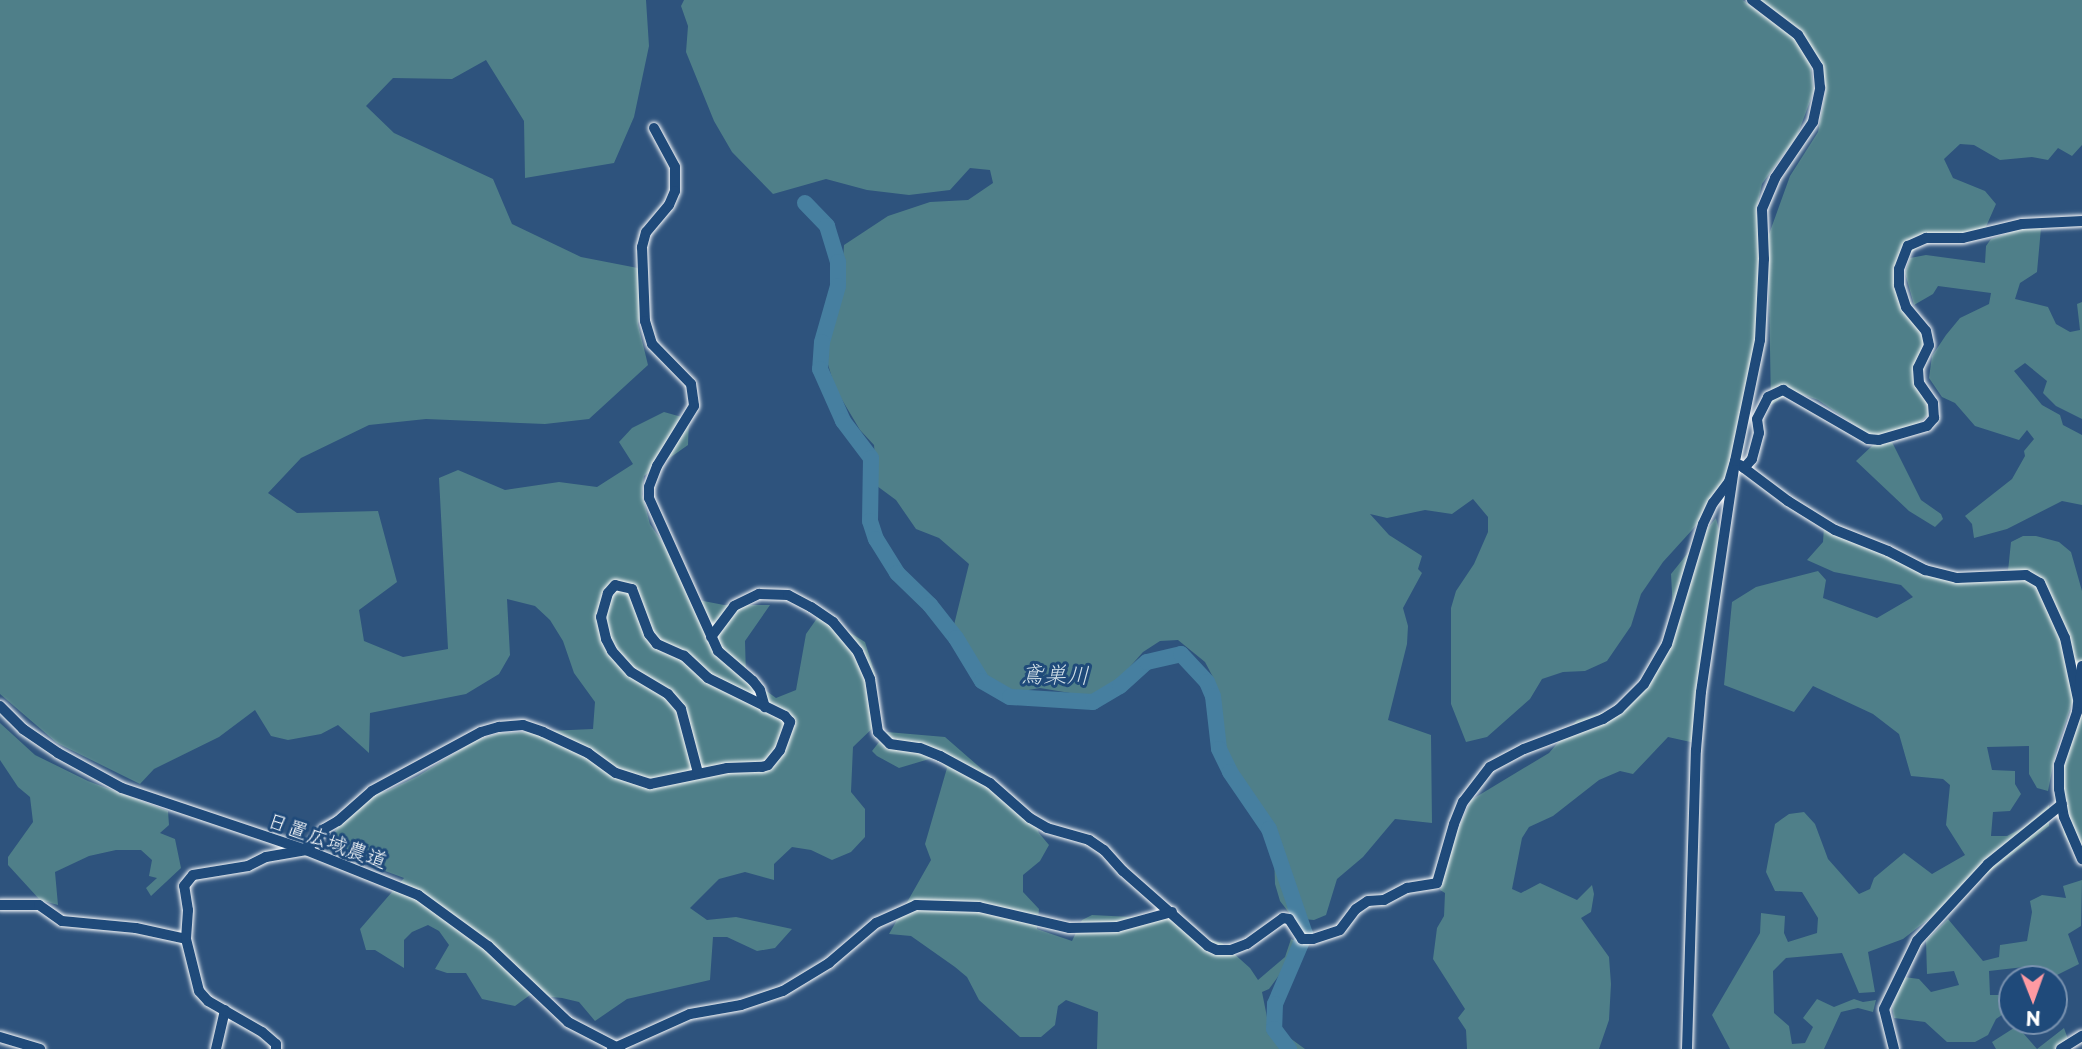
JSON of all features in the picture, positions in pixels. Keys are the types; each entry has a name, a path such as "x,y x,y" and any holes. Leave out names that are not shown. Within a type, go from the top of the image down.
{"street":[{"path":"1687,1049 1696,750 1701,692 1760,340 1764,259 1762,209 1775,178 1813,122 1820,88 1818,67 1798,35 1752,0"},
{"path":"654,128 674,167 675,191 669,205 646,232 642,247 646,321 652,344 691,384 694,406 657,466 649,487 649,498 718,651 760,690 765,707"},
{"path":"711,637 734,606 759,594 788,595 833,622 858,652 870,679 878,732 890,744 920,748 940,756 990,783 1030,818 1047,828 1088,840 1104,849 1123,871 1208,946 1217,950 1231,950 1247,944 1283,918 1289,919 1302,939 1313,939 1340,930 1356,908 1368,901 1384,900 1407,888 1437,883 1463,802 1490,767 1524,749 1603,719 1619,709 1644,684 1667,644 1703,524 1713,503 1740,464 1752,458 1759,433 1757,419 1768,397 1783,390 1868,439 1879,440 1927,426 1934,418 1933,403 1919,383 1919,368 1929,345 1926,331 1906,307 1899,285 1899,269 1908,246 1926,238 1963,237 2022,225 2082,221"},
{"path":"1740,464 1788,501 1835,530 1888,551 1925,570 1957,578 2026,575 2040,583 2066,638 2078,699"},
{"path":"276,1049 276,1044 262,1032 199,991 186,939 188,910 184,886 193,875 248,866 266,857 306,850 324,829 338,821 372,791 481,732 499,727 523,725 543,732 636,782 669,782 698,773 768,765 780,750 790,722 785,716 708,678 684,656 657,643 649,634 632,589 615,585 608,593 601,617 606,639 612,651 631,671 668,694 681,709 689,729 698,773"},
{"path":"2082,666 2077,712 2059,765 2062,804 2071,838 2082,859"},
{"name":"日置広域農道","path":"0,706 23,729 58,753 122,788 306,850 403,887 441,909 488,946 568,1021 615,1048"},
{"path":"1894,1049 1884,1009 1917,941 1988,864 2062,804"},
{"path":"0,905 39,905 62,921 136,929 186,939"},
{"path":"615,1048 690,1014 741,1004 783,990 828,963 876,923 916,905 979,907 1069,928 1117,927 1172,912"},
{"path":"216,1049 225,1010"},
{"path":"2061,1049 2082,1036"},
{"path":"0,1037 40,1049"}],"green space":[{"path":"0,0 646,0 649,46 634,117 614,163 525,178 524,121 486,60 452,79 393,78 366,106 394,133 493,179 512,224 581,257 648,270 638,324 648,365 589,419 545,424 426,419 369,425 301,458 268,493 297,513 378,511 397,582 359,610 364,641 403,657 448,649 439,478 458,470 505,490 559,482 597,487 633,464 619,442 632,428 664,412 689,419 688,445 644,476 642,494 650,524 673,557 693,599 724,605 770,605 745,641 746,676 776,698 796,690 806,634 820,614 865,642 875,674 880,721 853,747 851,792 865,809 865,837 851,852 832,860 811,850 792,847 774,864 774,880 745,872 719,879 690,908 707,920 736,917 792,929 775,948 757,951 727,937 713,937 710,980 627,999 595,1021 579,1002 562,998 530,995 515,1006 482,999 466,973 447,973 435,969 449,945 439,931 428,925 412,932 404,940 404,968 375,950 366,950 360,929 404,878 328,850 340,820 357,798 387,791 418,776 476,740 500,733 593,729 595,702 574,673 563,641 550,620 535,606 507,599 510,655 499,674 466,694 370,713 369,753 338,725 321,734 288,740 271,736 255,710 219,737 154,769 140,784 57,743 0,694"},
{"path":"684,0 1743,0 1795,39 1810,62 1814,91 1797,136 1762,184 1756,212 1760,227 1756,351 1742,457 1732,486 1663,562 1641,594 1631,626 1607,661 1585,671 1563,672 1542,679 1530,699 1487,737 1466,742 1451,704 1451,608 1456,591 1474,564 1488,532 1488,517 1473,499 1452,514 1425,510 1387,518 1370,514 1389,535 1422,556 1418,569 1422,573 1403,608 1408,626 1407,644 1388,720 1431,735 1432,823 1395,819 1363,857 1337,879 1326,915 1314,920 1293,918 1280,901 1275,884 1273,826 1252,795 1220,763 1212,737 1210,707 1214,679 1205,662 1178,640 1160,641 1143,652 1113,686 1088,696 1040,688 1017,692 990,679 957,653 952,633 969,564 939,538 916,529 896,500 877,486 874,445 860,430 835,388 827,361 830,333 840,302 844,245 888,216 930,202 968,200 993,183 990,170 970,168 950,190 909,195 867,190 826,179 773,194 732,152 714,121 686,52 688,26 681,6"},
{"path":"1760,0 2082,0 2082,145 2072,156 2058,148 2048,160 2032,157 2000,160 1974,145 1960,144 1944,159 1953,178 1985,191 1996,204 1985,229 1922,244 1896,265 1928,348 1922,379 1929,414 1915,427 1886,437 1868,434 1818,400 1792,391 1771,405 1768,237 1790,176 1818,132 1826,89 1820,63 1802,31"},
{"path":"2041,228 2037,272 2020,283 2015,299 2048,307 2056,324 2070,332 2080,330 2077,304 2082,302 2082,419 2056,406 2043,393 2047,381 2025,363 2014,371 2042,405 2060,415 2063,425 2082,435 2082,505 2062,501 2007,529 1974,538 1972,524 1965,516 2012,479 2025,456 2024,451 2034,439 2027,430 2019,440 1975,426 1955,403 1942,397 1929,378 1932,356 1946,335 1960,318 1989,304 1991,293 1938,286 1933,294 1914,305 1905,273 1910,258 1926,255 1985,263 1986,246 1991,239 2017,230"},
{"path":"1892,442 1921,500 1941,514 1943,519 1935,527 1909,511 1856,461 1873,445"},
{"path":"1716,518 1725,554 1722,590 1695,743 1668,737 1633,774 1620,771 1599,780 1553,816 1529,827 1522,838 1512,889 1521,893 1540,883 1577,900 1592,885 1594,894 1591,912 1581,918 1609,957 1611,984 1609,1020 1599,1049 1467,1049 1466,1030 1458,1018 1465,1009 1433,959 1437,928 1444,916 1445,893 1440,890 1456,834 1471,800 1549,753 1577,720 1628,705 1674,631 1671,574"},
{"path":"1824,527 1950,581 2011,581 2008,571 2011,542 2023,536 2036,536 2059,542 2071,552 2082,591 2082,664 2079,683 2056,751 2048,791 2037,788 2029,774 2029,746 1987,747 1992,770 2015,771 2015,784 2021,794 2010,811 1993,812 1991,836 2007,836 2024,827 2049,805 2049,826 1903,939 1868,952 1875,992 1859,993 1842,953 1786,958 1773,971 1774,1013 1789,1026 1792,1044 1805,1043 1813,1027 1803,1018 1817,999 1834,1007 1854,999 1863,1002 1876,1000 1873,1012 1858,1008 1841,1012 1824,1049 1730,1049 1712,1015 1760,933 1761,913 1785,916 1784,933 1788,942 1817,933 1818,918 1802,892 1775,891 1766,872 1775,824 1789,814 1804,812 1815,824 1828,859 1859,894 1870,889 1874,878 1904,853 1932,874 1965,855 1946,825 1950,785 1943,779 1911,776 1899,734 1873,714 1813,686 1794,712 1724,685 1732,602 1756,587 1818,571 1826,580 1823,598 1877,618 1913,597 1901,585 1834,572 1807,560 1823,542"},
{"path":"2082,709 2082,864 2064,835 2056,795 2067,746"},
{"path":"0,723 35,755 88,781 168,811 169,825 160,833 175,839 181,868 151,896 146,888 157,878 149,876 152,860 141,850 116,850 89,856 55,872 58,905 40,900 8,865 8,857 33,822 30,797 18,787 0,760"},
{"path":"887,732 945,737 1031,812 1039,833 1049,845 1040,861 1023,875 1023,892 1039,909 1037,929 1072,941 1082,920 1092,915 1131,917 1163,911 1187,934 1222,943 1250,968 1258,980 1285,957 1291,939 1297,942 1285,967 1269,989 1262,992 1268,1022 1305,1049 1097,1049 1098,1012 1066,1000 1058,1006 1055,1025 1041,1037 1020,1037 979,1000 967,977 955,967 911,936 889,934 931,860 925,844 947,768 936,757 899,768 877,756 872,751"},
{"path":"2082,880 2081,926 2068,934 2079,964 2068,970 2068,965 1998,965 1998,970 1989,971 1990,995 1998,995 1998,1018 1988,1035 1975,1042 1947,1042 1925,1022 1894,1018 1892,1007 1904,977 1919,979 1931,992 1959,985 1954,971 1927,974 1926,941 1948,919 1983,961 1999,957 2000,945 2027,941 2032,912 2030,901 2042,895 2066,898 2063,886"},
{"path":"2003,1035 2025,1035 2037,1049 1996,1049 1992,1042"},
{"path":"2055,1035 2066,1035 2069,1042 2058,1049 2037,1049"}],"waterway":[{"name":"鳶巣川","path":"805,203 827,226 838,262 838,286 822,342 820,369 843,421 871,458 870,521 876,539 897,573 930,605 956,638 982,681 1010,697 1093,702 1120,686 1147,662 1181,654 1207,682 1213,696 1219,749 1230,772 1269,829 1305,934 1275,1004 1274,1029 1289,1049"}]}
